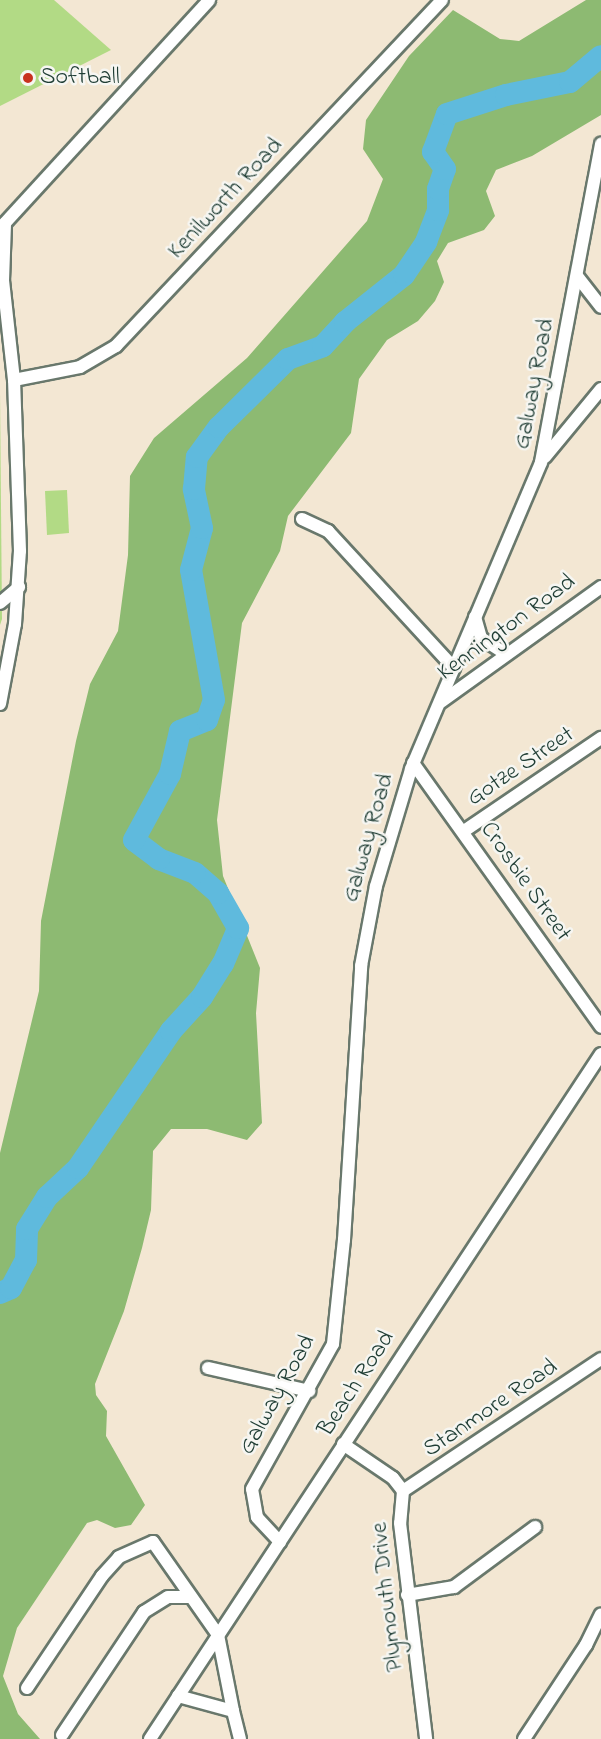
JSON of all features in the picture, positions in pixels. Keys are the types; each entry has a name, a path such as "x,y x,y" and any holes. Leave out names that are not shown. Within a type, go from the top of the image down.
{"street":[{"path":"0,704 10,662 19,587 14,380 2,281 3,222 209,0"},
{"name":"Kenilworth Road","path":"14,380 80,367 116,346 442,0"},
{"name":"Galway Road","path":"280,1542 257,1517 252,1489 333,1344 338,1313 364,944 383,855 413,763 541,462 601,144"},
{"path":"577,276 601,307"},
{"path":"541,462 601,389"},
{"path":"302,519 328,531 444,661 454,668"},
{"path":"0,603 19,587"},
{"name":"Kennington Road","path":"438,704 601,587"},
{"path":"475,617 481,638 506,654"},
{"name":"Gotze Street","path":"464,831 601,738"},
{"name":"Crosbie Street","path":"413,763 464,831 601,1027"},
{"name":"Beach Road","path":"150,1739 601,1054"},
{"name":"Stanmore Road","path":"403,1491 601,1359"},
{"path":"208,1368 309,1390"},
{"name":"Plymouth Drive","path":"343,1444 393,1478 403,1491 400,1523 426,1739"},
{"path":"407,1595 454,1587 535,1527"},
{"path":"27,1688 102,1576 119,1557 153,1542 218,1635 240,1739"},
{"path":"62,1735 144,1612 168,1597 191,1597"},
{"path":"524,1739 586,1645 601,1614"},
{"path":"178,1696 234,1711"}],"green space":[{"name":"Softball","path":"0,0 54,0 111,50 0,106"},
{"path":"586,0 601,0 601,115 532,156 496,170 486,191 495,216 484,230 448,243 437,261 444,282 435,301 418,321 387,340 359,379 351,433 288,516 280,551 242,623 217,820 223,876 260,968 256,1013 262,1123 247,1140 207,1129 171,1129 153,1151 151,1210 142,1248 124,1311 95,1384 96,1395 107,1411 106,1436 145,1505 131,1525 115,1528 97,1520 87,1523 17,1628 3,1676 18,1714 40,1739 0,1739 0,1153 39,991 41,921 76,741 90,684 118,631 128,555 130,476 154,438 247,358 367,221 383,179 363,149 366,120 409,56 453,10 500,39 519,41"},
{"path":"0,392 2,619 0,625"},
{"path":"67,490 69,533 47,535 45,491"}],"waterway":[{"path":"0,1293 11,1288 26,1260 27,1229 47,1197 78,1168 171,1031 202,997 223,964 238,928 218,893 195,873 159,859 134,840 170,774 180,731 207,720 214,700 191,570 202,528 194,489 197,457 219,427 288,359 323,346 345,322 404,275 426,242 438,210 438,189 445,169 433,152 447,114 506,95 570,82 601,56"}],"place":[{"name":"Softball","path":"28,78"}]}
